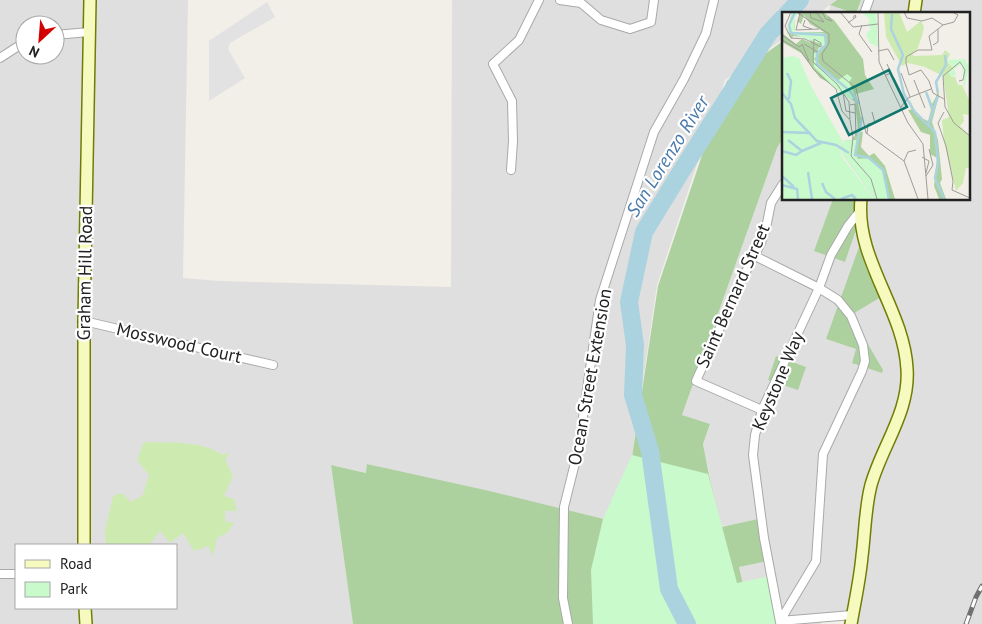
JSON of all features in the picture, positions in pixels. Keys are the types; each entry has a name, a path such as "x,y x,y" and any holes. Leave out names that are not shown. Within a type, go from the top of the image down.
{"main road":[{"name":"Graham Hill Road","path":"84,544 84,321 90,0"},
{"path":"852,619 863,554 871,485 903,404 908,371 902,335 868,253 860,205"},
{"path":"85,609 86,624"}],"street":[{"path":"511,170 513,141 512,100 493,64 518,40 539,0"},
{"path":"560,0 581,3 601,20 630,29 651,22 654,0"},
{"name":"Ocean Street Extension","path":"568,624 563,598 564,507 578,451 600,300 654,132 684,79 706,33 714,0"},
{"path":"865,12 869,0"},
{"path":"65,34 89,32"},
{"path":"0,58 15,48"},
{"name":"Saint Bernard Street","path":"762,410 696,381 766,228 771,203 782,186"},
{"name":"Keystone Way","path":"781,622 764,538 753,456 755,435 762,410 819,288 831,255 860,205"},
{"path":"754,256 819,288 838,300 851,316 863,345 865,361 823,454 816,561 781,622"},
{"name":"Mosswood Court","path":"84,321 273,365"},
{"path":"0,574 15,574"},
{"path":"781,622 852,619"}],"shaded area":[{"path":"0,0 188,0 183,278 219,281 451,287 452,0 837,0 821,12 782,12 782,40 725,80 657,285 632,457 604,519 367,464 367,473 331,465 353,624 0,624"},
{"path":"861,0 982,0 982,624 843,624 844,621 820,621 821,624 781,624 743,584 739,567 767,560 758,519 720,526 703,444 710,425 682,415 777,148 782,140 782,200 833,200 815,251 844,261 857,227 857,200 970,200 970,12 857,12","holes":["863,260 873,282 859,310 851,314 882,373 856,349 826,339"]},
{"path":"267,2 275,17 230,43 228,49 245,78 209,101 209,41"},
{"path":"830,5 850,12 829,12"}],"green space":[{"path":"837,0 861,0 857,12 850,12 830,5"},
{"path":"782,42 782,140 777,148 682,415 710,424 703,444 721,527 758,519 767,561 739,567 743,584 781,624 353,624 331,465 366,473 367,464 604,519 632,457 658,286 727,81"},
{"path":"833,200 857,200 857,227 845,262 814,251"},
{"path":"859,247 867,270 881,297 851,315 883,370 882,373 852,363 856,349 826,339"},
{"path":"776,356 806,367 798,390 768,380"},
{"path":"144,442 195,445 214,450 223,455 230,452 225,460 233,476 224,496 234,499 237,511 225,511 225,521 234,523 227,533 217,538 213,556 208,546 194,551 183,533 170,543 160,531 150,544 106,544 105,531 113,496 122,493 131,502 143,495 149,475 137,460"},
{"path":"632,455 708,474 737,583 770,576 780,624 593,624 591,570 603,519"}],"waterway":[{"name":"San Lorenzo River","path":"789,12 800,0"},
{"name":"San Lorenzo River","path":"687,624 669,589 650,451 633,395 635,345 629,302 644,232 768,34 782,19"}],"railway":[{"path":"966,624 982,586"}]}
